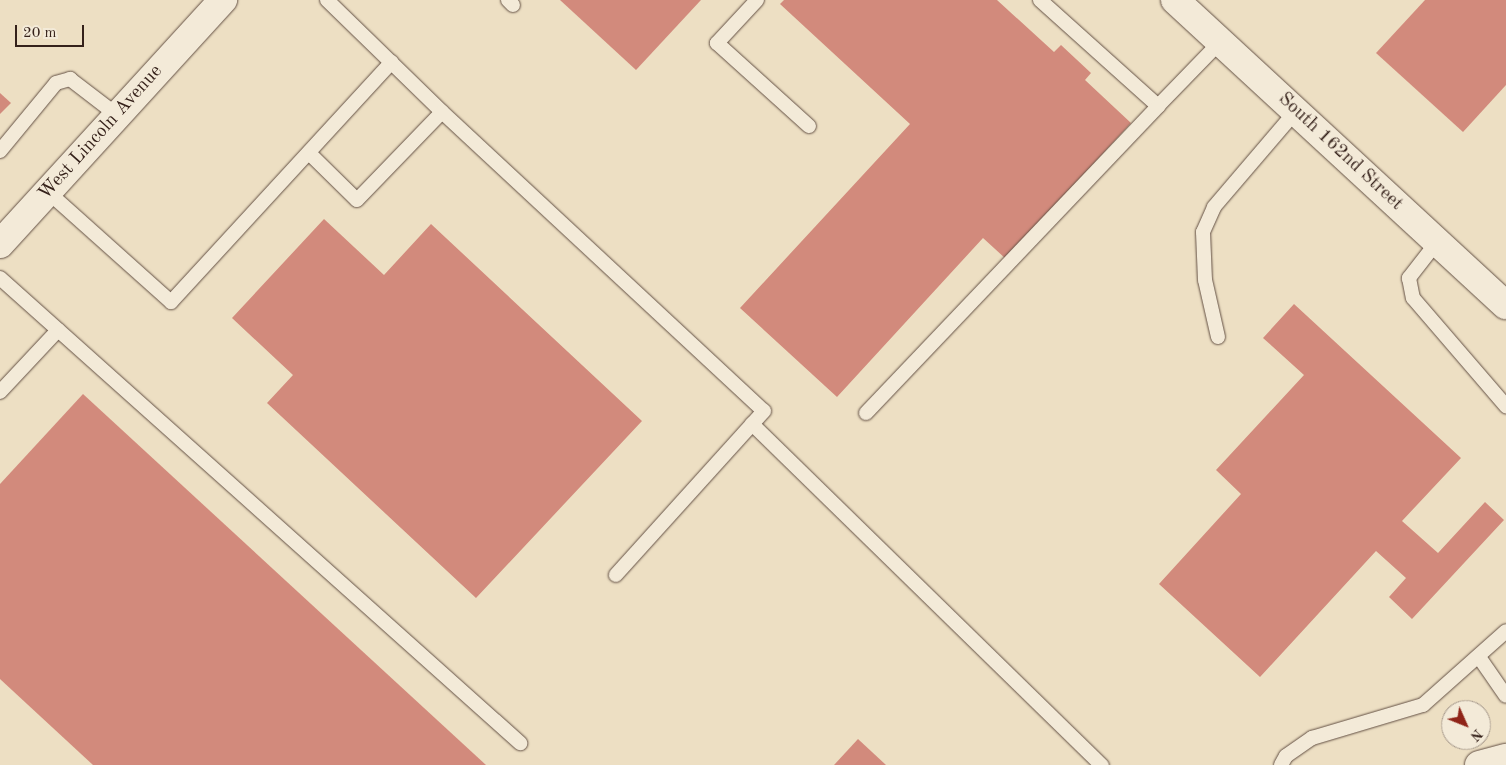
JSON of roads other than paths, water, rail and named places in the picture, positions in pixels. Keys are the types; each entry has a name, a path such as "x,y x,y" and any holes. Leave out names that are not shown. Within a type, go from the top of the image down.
{"street":[{"name":"West Lincoln Avenue","path":"0,244 223,0"},
{"name":"South 162nd Street","path":"1175,0 1506,304"},
{"path":"1479,765 1506,758"}],"lane":[{"path":"327,0 442,112 764,411 616,575"},
{"path":"757,0 717,43 809,126"},
{"path":"1040,0 1158,106"},
{"path":"866,413 1220,42"},
{"path":"48,192 171,302 392,62"},
{"path":"0,151 56,83 70,79 117,116"},
{"path":"1218,337 1205,280 1203,232 1214,207 1296,111"},
{"path":"309,153 357,200 442,112"},
{"path":"1437,242 1409,278 1412,298 1506,406"},
{"path":"0,278 520,743"},
{"path":"0,392 58,330"},
{"path":"752,424 1102,765"},
{"path":"1281,765 1286,756 1312,738 1423,705 1506,632"},
{"path":"1479,657 1506,696"}]}
